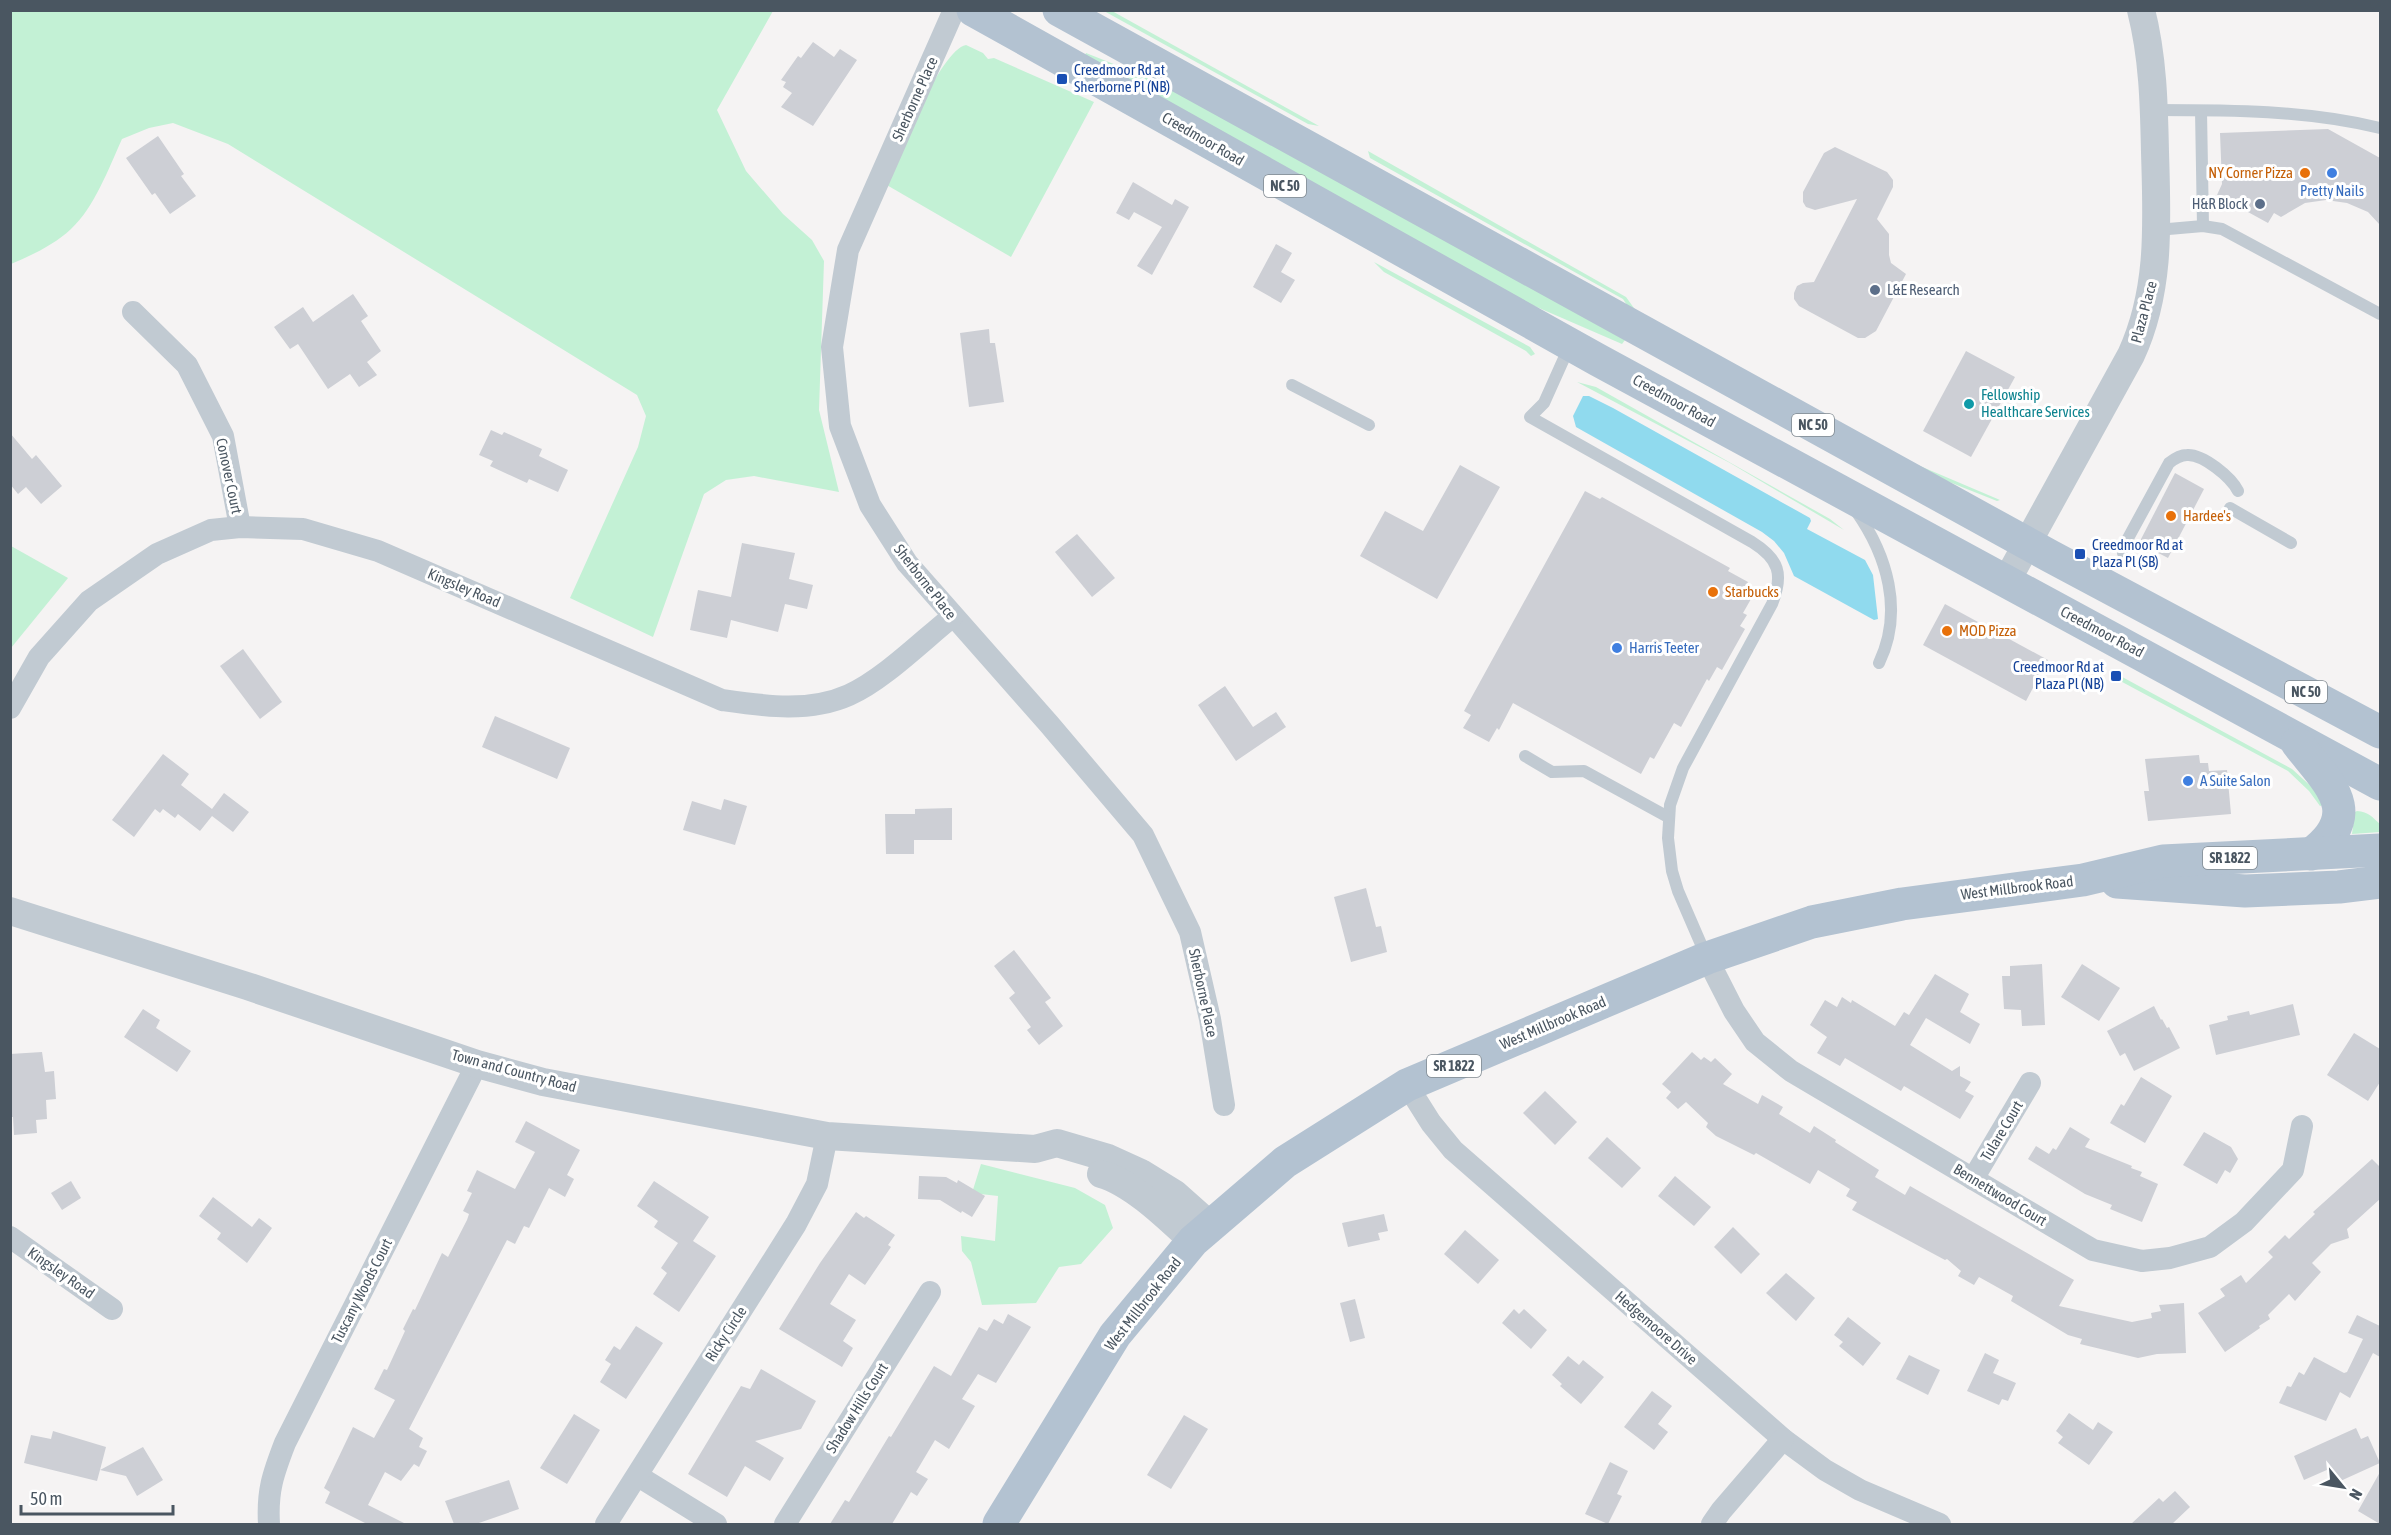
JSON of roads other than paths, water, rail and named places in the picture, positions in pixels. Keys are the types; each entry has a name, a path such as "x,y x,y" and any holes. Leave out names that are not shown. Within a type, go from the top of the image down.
{"main road":[{"name":"Creedmoor Road","path":"973,10 1570,344 2380,784"},
{"name":"NC 50","path":"1059,10 2028,544 2380,732"},
{"path":"2291,735 2329,785 2340,809 2339,821 2333,834 2311,854"},
{"name":"West Millbrook Road","path":"999,1524 1116,1335 1202,1233 1285,1162 1407,1085 1707,958 1812,922 1891,906 2083,880 2163,861 2380,850"},
{"name":"West Millbrook Road","path":"2083,880 2245,891 2339,887 2380,882"}],"street":[{"name":"Sherborne Place","path":"954,10 848,249 832,347 840,426 870,505 907,563 1143,835 1190,932 1210,1019 1224,1105"},
{"name":"Plaza Place","path":"2006,582 2117,383 2141,333 2151,294 2157,230 2154,110 2150,44 2141,10"},
{"name":"Conover Court","path":"133,312 187,365 223,436 240,527"},
{"name":"Kingsley Road","path":"10,708 39,657 89,601 157,554 211,530 240,527 303,529 378,551 722,700 765,706 811,706 850,695 888,670 952,616"},
{"name":"Town and Country Road","path":"10,910 477,1064 543,1082 827,1136 1035,1149 1053,1162 1110,1177 1202,1233"},
{"name":"Bennettwood Court","path":"1707,958 1734,1011 1755,1042 1791,1071 2093,1250 2142,1261 2170,1258 2210,1247 2244,1222 2293,1170 2302,1126"},
{"name":"Tuscany Woods Court","path":"269,1524 268,1498 273,1472 285,1443 477,1064"},
{"name":"Tulare Court","path":"1973,1179 2030,1083"},
{"name":"Hedgemoore Drive","path":"1407,1085 1431,1123 1453,1150 1783,1439 1825,1470 1860,1490 1940,1524"},
{"name":"Ricky Circle","path":"606,1524 796,1224 817,1184 827,1136"},
{"name":"Kingsley Road","path":"10,1237 112,1309"},
{"name":"Shadow Hills Court","path":"784,1524 930,1292"},
{"path":"1712,1524 1783,1439"},
{"path":"638,1476 716,1524"}],"lane":[{"path":"2154,110 2300,115 2380,128"},
{"path":"2201,111 2203,226"},
{"path":"2157,230 2203,226 2222,229 2380,314"},
{"path":"1570,344 1544,403 1530,417 1752,542 1774,560 1778,572 1778,585 1773,600 1683,768 1675,786 1668,817 1672,871 1678,891 1707,958"},
{"path":"1292,386 1369,426"},
{"path":"2123,553 2126,542 2169,463 2175,458 2187,454 2194,456 2226,475 2238,491"},
{"path":"1834,489 1851,504 1863,521 1884,564 1889,583 1892,599 1890,626 1887,647 1879,663"},
{"path":"2230,508 2291,543"},
{"path":"1525,756 1552,772 1584,771 1668,817"}],"water":[{"path":"1583,396 1589,396 1613,408 1810,518 1807,529 1865,560 1873,575 1878,619 1874,620 1794,576 1784,553 1762,532 1576,427 1573,416"}],"place":[{"name":"Creedmoor Rd at Sherborne Pl (NB)","path":"1062,79"},
{"name":"NY Corner Pizza","path":"2305,173"},
{"name":"Pretty Nails","path":"2332,173"},
{"name":"H&R Block","path":"2260,204"},
{"name":"L&E Research","path":"1875,290"},
{"name":"Fellowship Healthcare Services","path":"1969,404"},
{"name":"Hardee's","path":"2171,516"},
{"name":"Creedmoor Rd at Plaza Pl (SB)","path":"2080,554"},
{"name":"Starbucks","path":"1713,592"},
{"name":"MOD Pizza","path":"1947,631"},
{"name":"Harris Teeter","path":"1617,648"},
{"name":"Creedmoor Rd at Plaza Pl (NB)","path":"2116,676"},
{"name":"A Suite Salon","path":"2188,781"}]}
